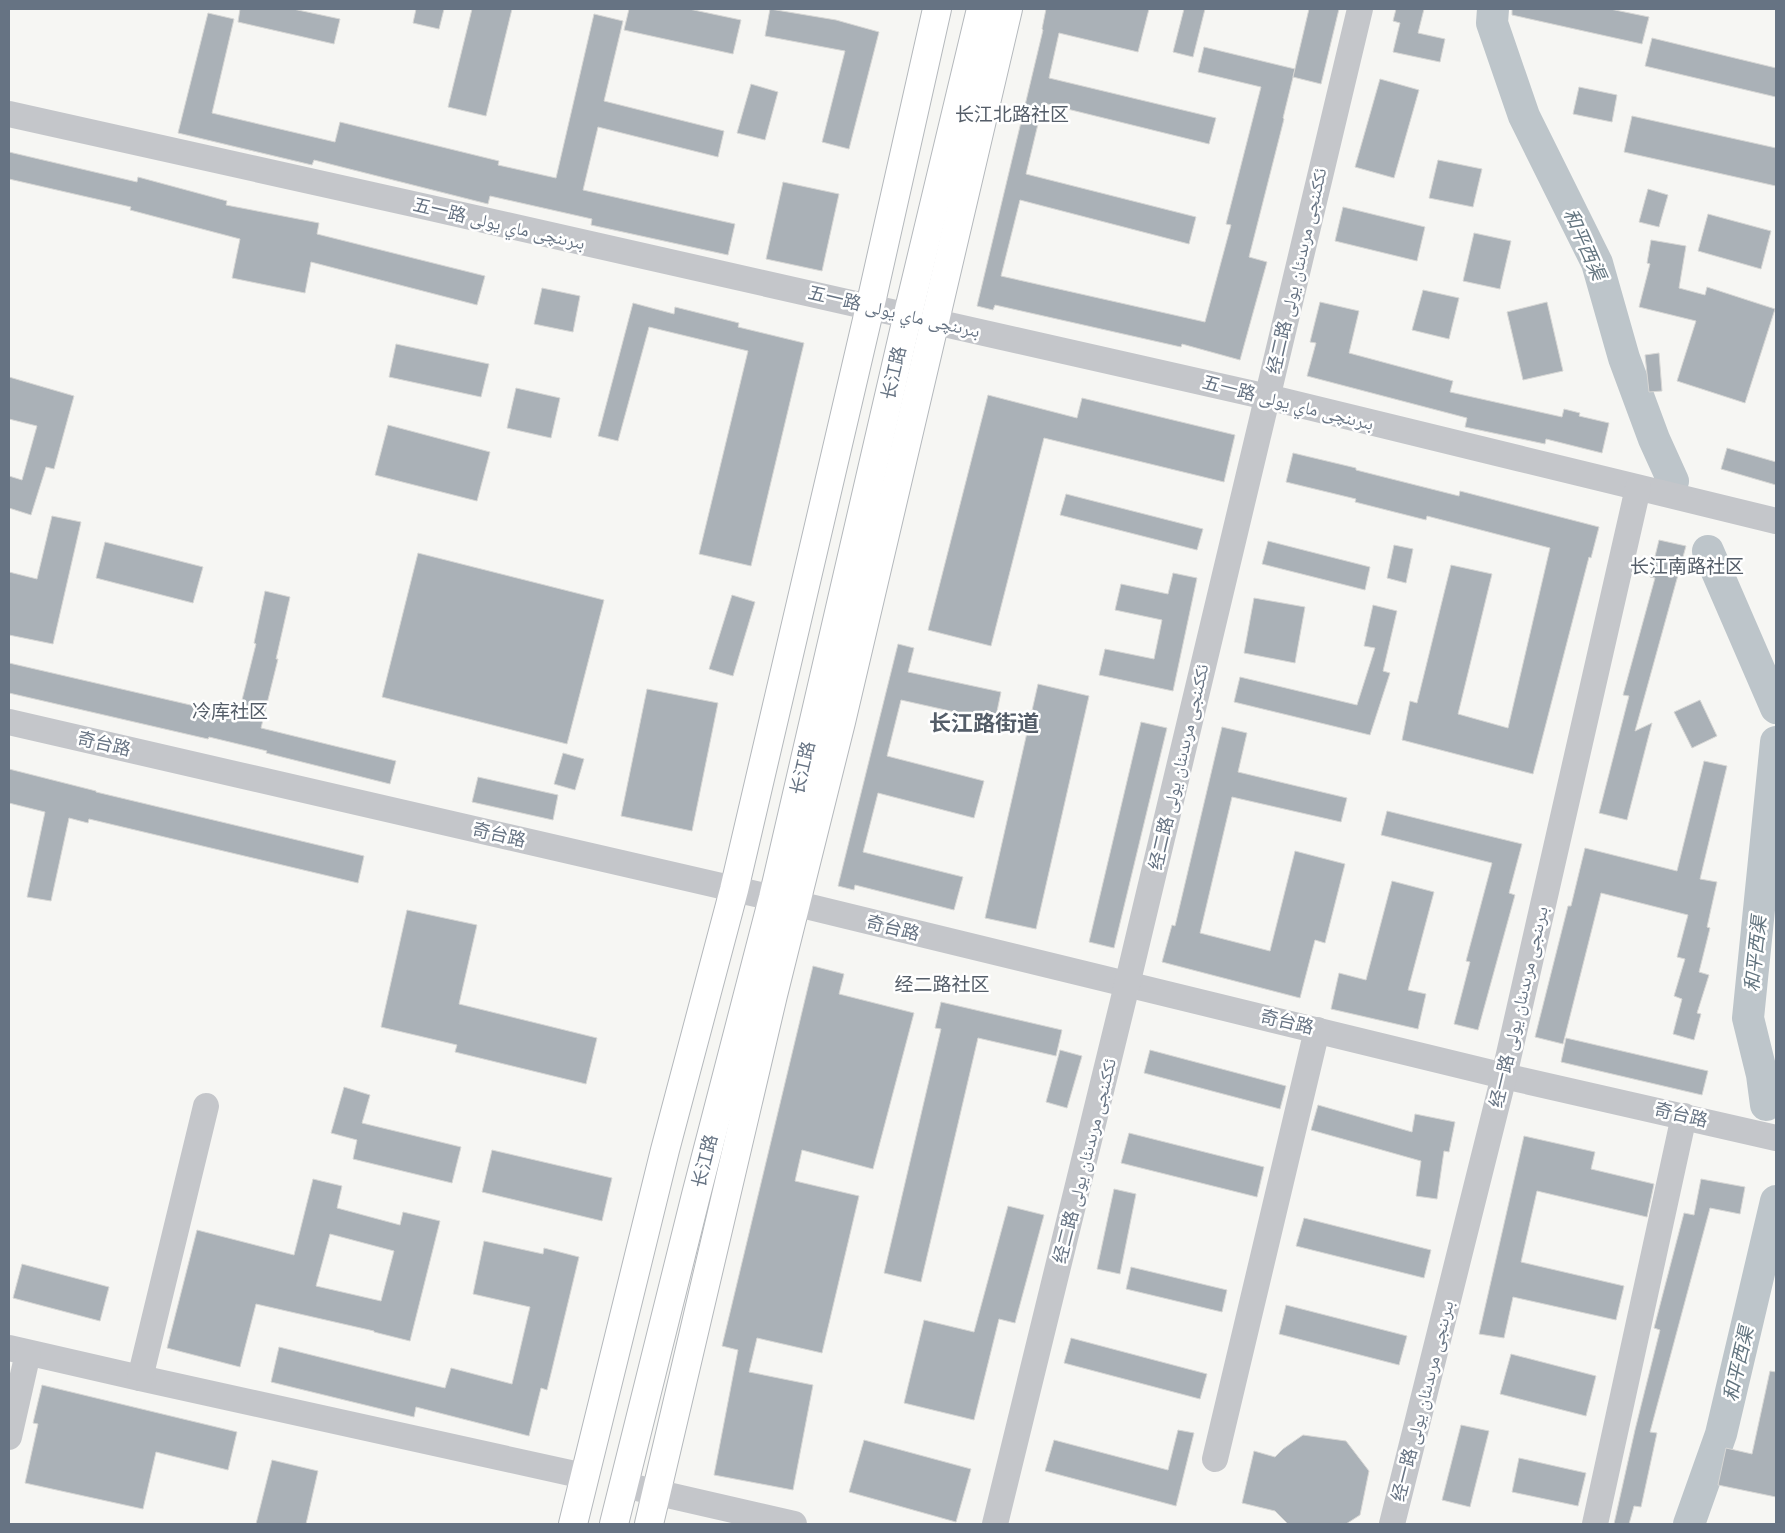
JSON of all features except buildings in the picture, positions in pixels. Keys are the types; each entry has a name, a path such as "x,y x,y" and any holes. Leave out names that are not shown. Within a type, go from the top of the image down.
{"main road":[{"path":"573,1524 665,1150 734,890 870,307 937,9"},
{"name":"长江路","path":"614,1524 784,901 908,314 982,9"},
{"path":"649,1524 784,901 843,712 1008,9"}],"street":[{"name":"经二路 ئككىنجى مرىدىئان يولى","path":"995,1524 1127,985 1360,9"},
{"name":"五一路 بىرىنچى ماي يولى","path":"9,114 908,314 1267,397 1776,521"},
{"name":"经一路 بىرىنجى مرىدىئان يولى","path":"1392,1524 1504,1076 1638,488"},
{"name":"奇台路","path":"9,722 784,901 1504,1076 1776,1138"},
{"path":"1215,1459 1317,1030"},
{"path":"140,1378 206,1106"},
{"path":"1595,1524 1684,1116"},
{"path":"9,1437 18,1350 584,1476"},
{"path":"624,1485 794,1524"}],"waterway":[{"name":"和平西渠","path":"1493,9 1492,23 1524,116 1597,263 1624,358 1654,439 1673,481"},
{"name":"和平西渠","path":"1708,551 1776,708"},
{"name":"和平西渠","path":"1766,1105 1762,1075 1748,1018 1776,742"},
{"name":"和平西渠","path":"1689,1524 1721,1434 1776,1201"}],"district":[{"name":"长江北路社区","path":"1012,114"},
{"name":"长江南路社区","path":"1687,566"},
{"name":"冷库社区","path":"230,711"},
{"name":"长江路街道","path":"984,723"},
{"name":"经二路社区","path":"942,984"}]}
